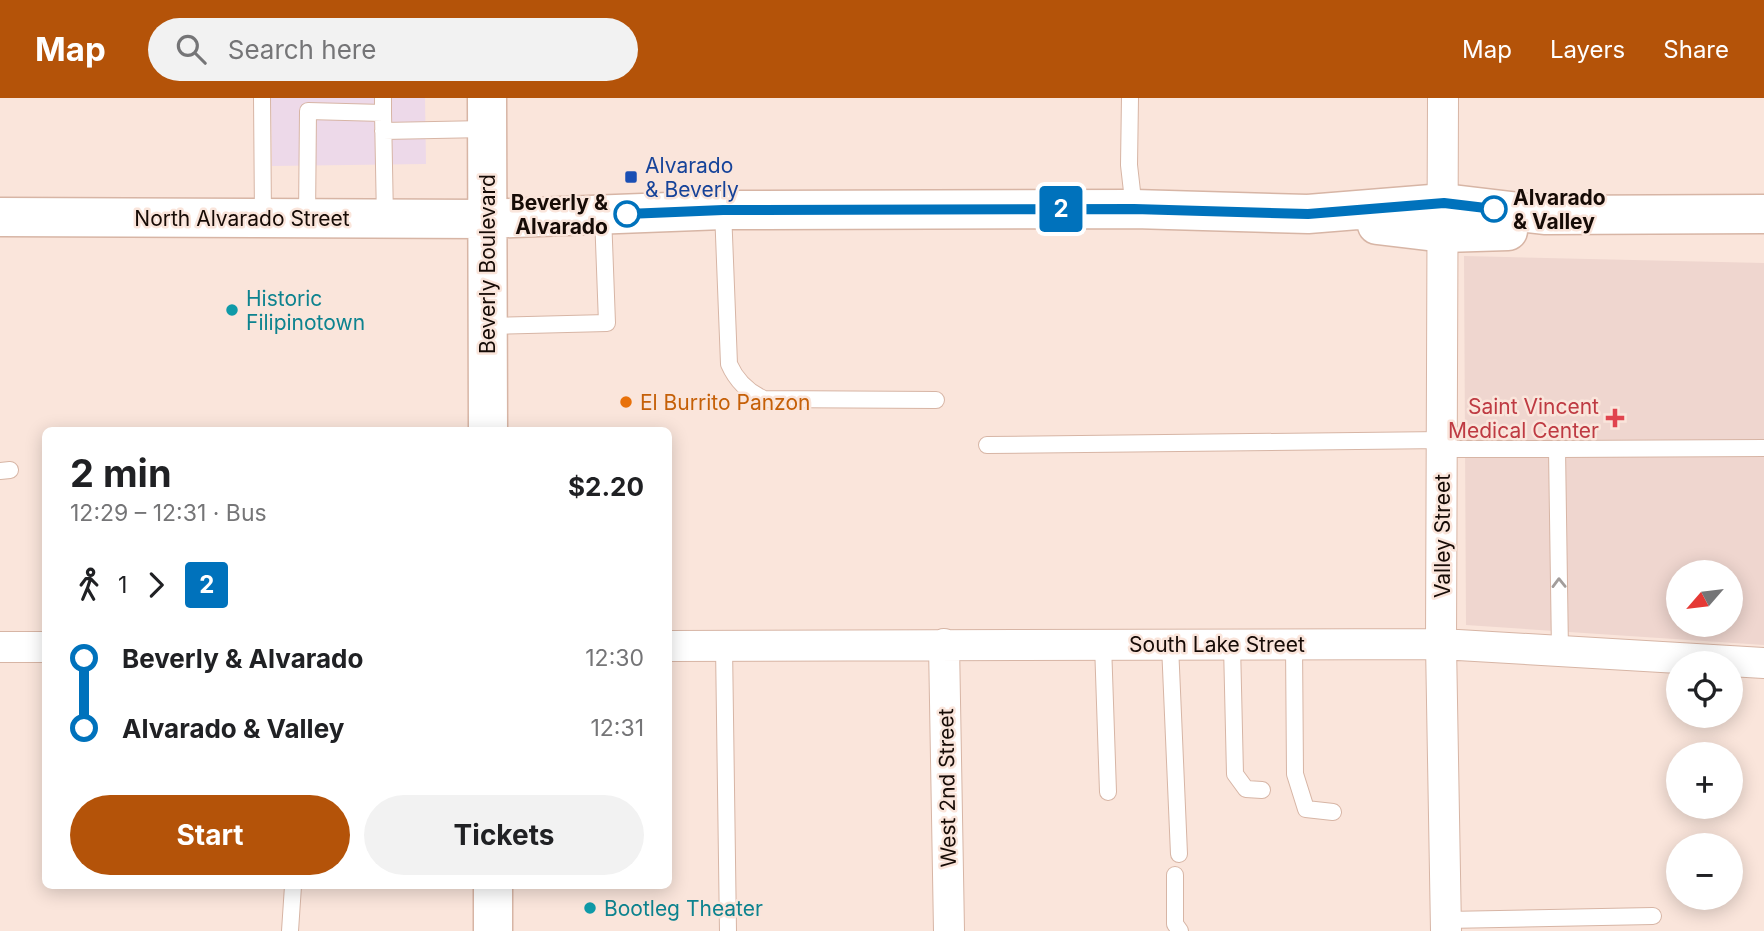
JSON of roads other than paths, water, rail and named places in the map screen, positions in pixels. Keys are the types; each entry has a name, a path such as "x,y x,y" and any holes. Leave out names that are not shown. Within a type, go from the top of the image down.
{"main road":[{"name":"Beverly Boulevard","path":"487,113 485,219 488,427"},
{"name":"North Alvarado Street","path":"0,217 485,219 723,210 1134,209 1308,214 1341,222 1444,218 1520,232 1544,215 1764,214"},
{"path":"493,889 493,931"}],"street":[{"name":"Valley Street","path":"1443,98 1441,645 1446,926"},
{"name":"West 2nd Street","path":"944,644 949,931"},
{"name":"South Lake Street","path":"672,646 1441,645 1764,663"},
{"path":"0,647 42,647"}],"lane":[{"path":"262,98 263,218"},
{"path":"1130,98 1129,165 1134,209"},
{"path":"307,218 308,111 383,105 385,219"},
{"path":"383,131 487,113"},
{"path":"723,210 729,364 738,380 753,394 764,399 936,400"},
{"path":"487,326 607,323 603,215"},
{"path":"987,445 1764,448"},
{"path":"1558,449 1560,651"},
{"path":"1104,644 1108,792"},
{"path":"1294,644 1295,774 1306,809 1333,811"},
{"path":"1170,645 1179,854"},
{"path":"1232,645 1235,774 1246,789 1262,790"},
{"path":"724,646 728,931"},
{"path":"1175,875 1175,924 1180,931"},
{"path":"290,931 293,889"},
{"path":"1446,926 1653,916"}],"place":[{"name":"Alvarado & Beverly","path":"631,177"},
{"name":"Alvarado & Valley","path":"1494,209"},
{"name":"Beverly & Alvarado","path":"627,214"},
{"name":"Historic Filipinotown","path":"232,310"},
{"name":"El Burrito Panzon","path":"626,402"},
{"name":"Saint Vincent Medical Center","path":"1615,418"},
{"name":"Bootleg Theater","path":"590,908"}]}
